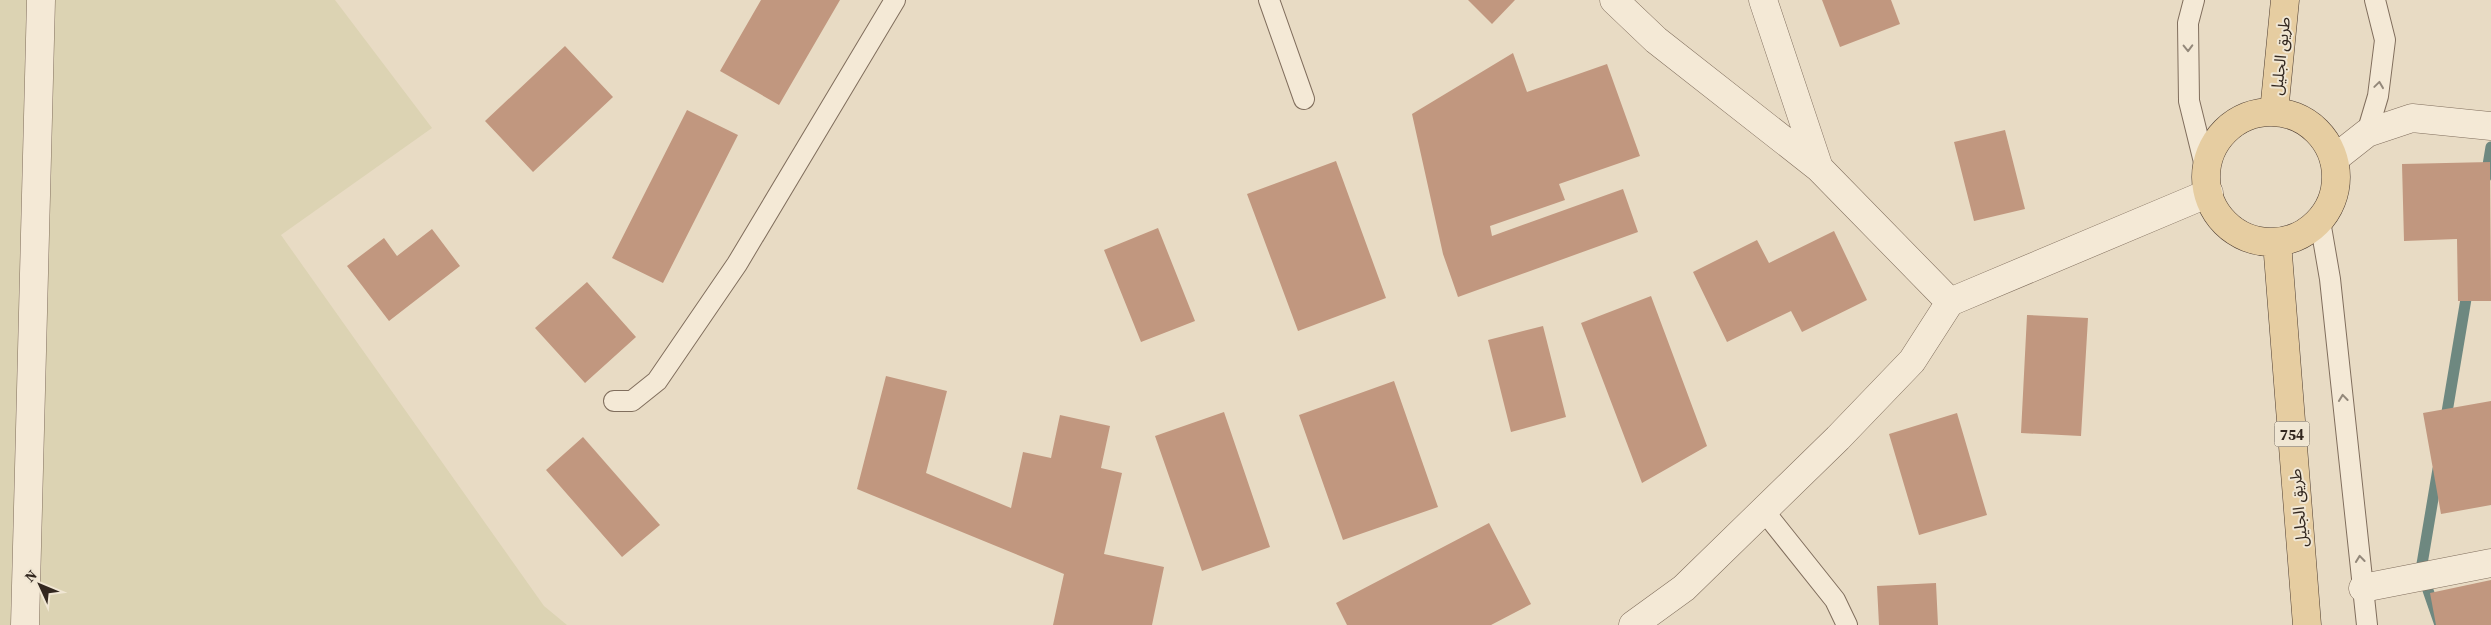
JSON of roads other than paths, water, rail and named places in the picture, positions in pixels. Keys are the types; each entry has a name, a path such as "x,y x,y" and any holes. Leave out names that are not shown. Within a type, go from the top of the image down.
{"main road":[{"name":"طريق الجليل","path":"2274,112 2285,0"},
{"path":"2274,112 2290,114 2312,126 2328,144 2334,159 2337,175 2335,191 2329,207 2320,221 2308,231 2277,242 2261,242 2245,237 2219,217 2207,182 2210,154 2218,140 2229,128 2258,113 2274,112"},
{"name":"طريق الجليل","path":"2277,242 2307,625"}],"street":[{"path":"25,625 41,0"},
{"path":"1614,0 1656,40 1819,168 1950,302"},
{"path":"1763,0 1819,168"},
{"path":"2334,159 2367,133 2412,118 2491,126"},
{"path":"1633,625 1684,588 1838,438 1912,362 1950,302 2207,182"},
{"path":"2363,588 2491,562"}],"lane":[{"path":"614,401 632,401 657,381 737,264 895,0"},
{"path":"1269,0 1304,99"},
{"path":"2194,0 2188,23 2189,101 2207,182"},
{"path":"2367,133 2378,96 2385,40 2376,0"},
{"path":"2320,221 2330,279 2367,625"},
{"path":"1764,511 1835,600 1847,625"}],"waterway":[{"path":"2486,177 2491,147"},
{"path":"2445,424 2468,287"},
{"path":"2438,469 2421,570 2440,625"}]}
